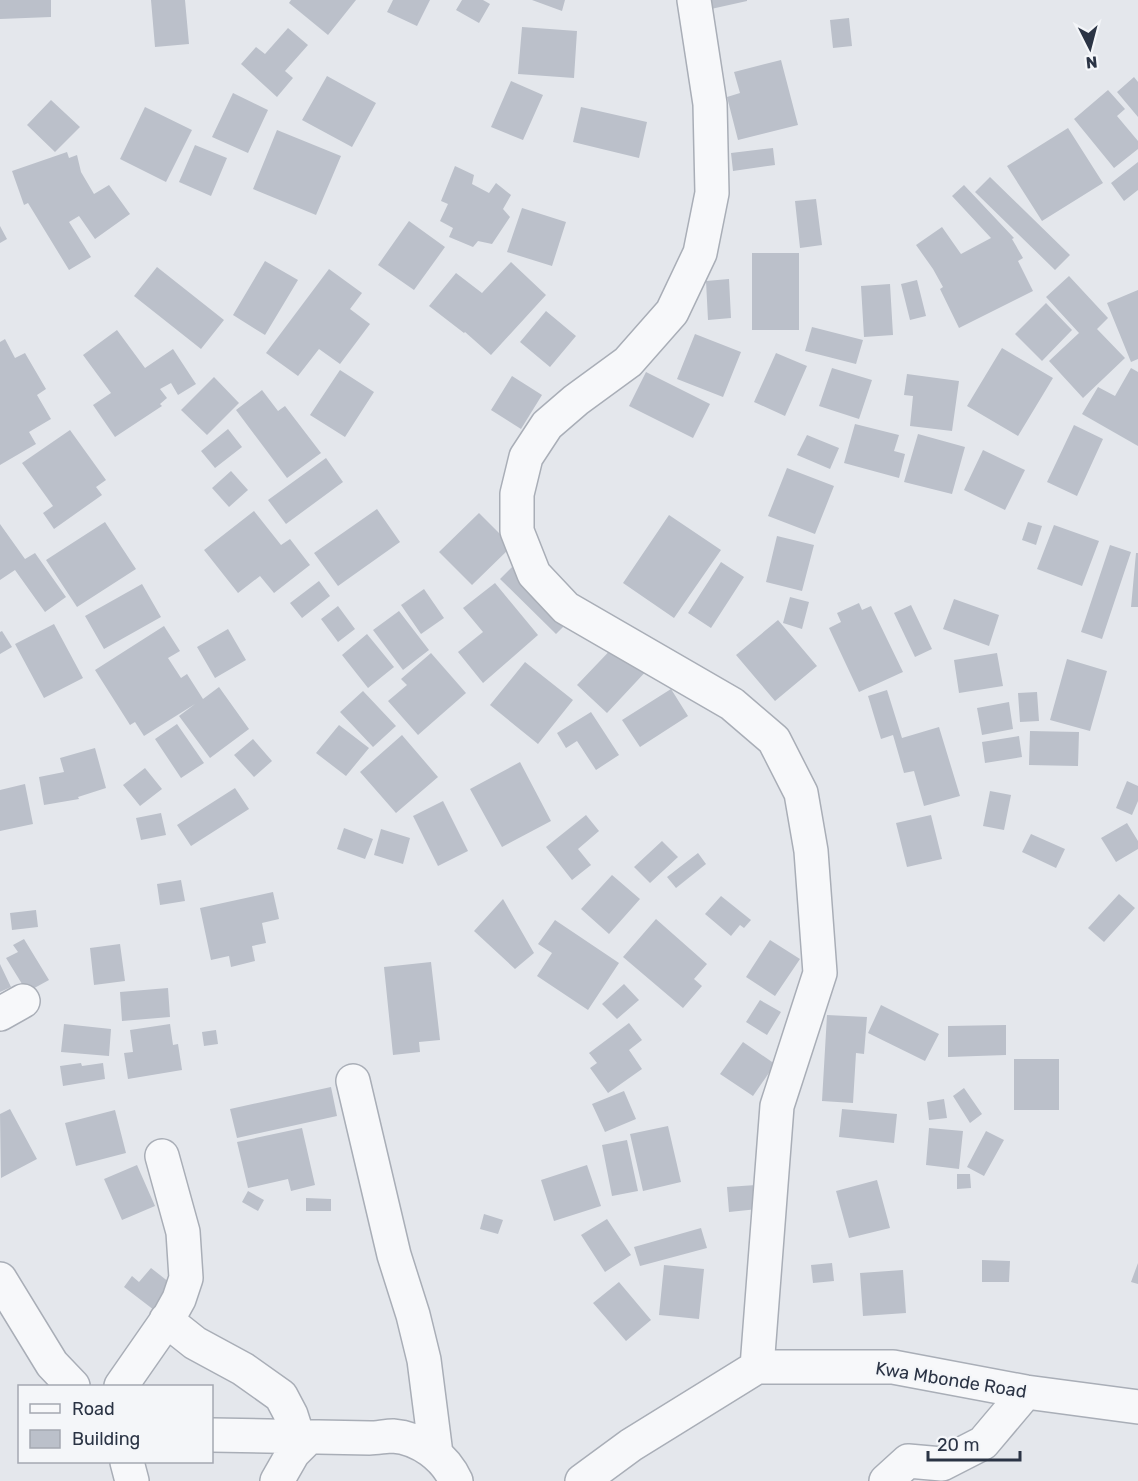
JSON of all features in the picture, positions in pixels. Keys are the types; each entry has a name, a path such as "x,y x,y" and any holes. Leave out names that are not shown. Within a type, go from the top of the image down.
{"street":[{"path":"582,1481 631,1445 757,1367 777,1106 820,973 811,851 801,793 774,740 732,704 566,608 534,574 517,531 517,494 526,457 547,425 576,400 628,362 672,312 700,253 712,193 712,160 710,104 694,0"},
{"path":"353,1081 394,1255 413,1315 423,1360 436,1454"},
{"path":"122,1385 179,1299 186,1278 183,1232 162,1156"},
{"path":"0,1279 52,1364 72,1385"},
{"path":"166,1320 195,1343 243,1369 281,1396 304,1437"},
{"name":"Kwa Mbonde Road","path":"757,1367 893,1367 1026,1392 1138,1407"},
{"path":"886,1481 908,1461 942,1464 983,1443 1026,1392"},
{"path":"213,1435 369,1438 393,1436 416,1442 436,1454 452,1471 456,1481"},
{"path":"277,1481 304,1437"},
{"path":"128,1463 132,1481"}],"building":[{"path":"0,0 51,0 51,17 0,19"},
{"path":"151,0 185,0 189,44 155,47"},
{"path":"291,0 356,0 328,35 289,3"},
{"path":"393,0 430,0 417,26 387,12"},
{"path":"462,0 483,0 490,4 479,23 456,10"},
{"path":"532,0 565,0 562,11"},
{"path":"709,0 747,0 747,1 711,9"},
{"path":"849,18 852,46 833,48 830,20"},
{"path":"522,27 577,31 574,78 518,74"},
{"path":"288,28 308,45 285,71 293,78 277,97 241,64 256,47 265,54"},
{"path":"781,60 798,125 738,140 727,97 740,93 734,72"},
{"path":"327,76 376,103 352,147 302,120"},
{"path":"1134,77 1138,82 1138,117 1117,92"},
{"path":"511,81 543,95 523,140 491,127"},
{"path":"1108,90 1125,109 1117,116 1138,141 1138,149 1114,168 1074,119"},
{"path":"233,93 268,110 248,153 212,137"},
{"path":"51,100 80,127 55,152 27,125"},
{"path":"145,107 192,130 166,182 120,159"},
{"path":"581,107 647,122 639,158 573,142"},
{"path":"1068,128 1103,183 1042,221 1007,166"},
{"path":"277,130 341,156 316,215 253,189"},
{"path":"195,145 227,158 211,196 179,182"},
{"path":"773,148 775,165 733,171 731,153"},
{"path":"67,152 69,158 77,155 81,172 94,194 109,185 130,214 95,239 79,216 69,222 91,257 69,270 28,203 24,205 12,171"},
{"path":"1138,162 1138,190 1124,201 1111,183"},
{"path":"455,166 474,175 472,184 489,193 496,183 511,195 503,209 510,217 492,244 478,241 473,247 449,237 453,228 440,221 448,204 441,201"},
{"path":"990,177 1070,255 1055,270 975,192"},
{"path":"964,185 1014,238 1012,239 1023,258 1018,261 1033,291 959,328 940,289 943,287 916,245 942,227 961,254 991,238 952,196"},
{"path":"816,199 822,245 800,248 795,201"},
{"path":"522,208 566,222 552,266 507,252"},
{"path":"409,221 445,247 414,290 378,265"},
{"path":"0,226 7,239 0,243"},
{"path":"752,253 799,253 799,330 752,330"},
{"path":"265,261 298,280 265,335 233,315"},
{"path":"511,262 546,295 491,355 465,332 429,306 456,273 482,293"},
{"path":"157,267 224,320 201,349 134,296"},
{"path":"329,269 362,293 350,309 370,324 340,364 319,349 298,376 266,353"},
{"path":"1069,276 1108,318 1097,329 1125,358 1083,398 1049,361 1079,333 1046,297"},
{"path":"729,279 731,318 708,320 706,281"},
{"path":"917,280 926,316 910,320 901,284"},
{"path":"890,284 893,335 864,337 861,286"},
{"path":"1138,290 1138,359 1131,362 1107,303"},
{"path":"1046,303 1072,330 1042,361 1015,334"},
{"path":"546,311 576,336 550,367 520,342"},
{"path":"812,327 863,340 856,364 805,351"},
{"path":"117,330 145,368 173,349 196,384 178,395 171,383 160,389 167,398 160,404 162,406 115,437 93,405 111,393 83,355"},
{"path":"695,334 741,352 723,397 677,379"},
{"path":"5,339 15,358 25,353 46,389 37,395 51,419 29,432 36,444 0,465 0,342"},
{"path":"1002,348 1053,378 1018,436 967,406"},
{"path":"776,353 807,366 785,416 754,402"},
{"path":"832,368 872,380 859,419 819,406"},
{"path":"1131,368 1138,372 1138,446 1082,414 1098,387 1115,396"},
{"path":"340,370 374,392 345,437 310,415"},
{"path":"646,372 710,404 693,438 629,406"},
{"path":"907,374 959,381 952,431 910,426 913,396 904,395"},
{"path":"512,376 542,395 521,429 491,410"},
{"path":"214,377 239,403 207,435 181,410"},
{"path":"262,390 278,411 285,406 321,453 287,478 236,410"},
{"path":"855,424 899,435 894,451 905,454 899,478 844,463"},
{"path":"1074,425 1103,439 1077,496 1047,482"},
{"path":"228,429 242,447 215,468 201,451"},
{"path":"70,430 106,480 96,487 102,495 54,529 43,513 53,506 22,463"},
{"path":"918,434 965,447 952,494 904,482"},
{"path":"807,435 839,448 830,469 797,455"},
{"path":"983,450 1025,470 1005,510 964,490"},
{"path":"326,458 343,482 286,524 268,500"},
{"path":"787,468 834,486 815,534 768,516"},
{"path":"231,471 248,490 229,507 212,488"},
{"path":"377,509 400,542 338,586 314,553"},
{"path":"254,511 281,545 290,539 310,565 274,593 260,576 238,593 204,550"},
{"path":"479,513 512,546 472,585 439,552"},
{"path":"669,515 721,550 674,618 623,583"},
{"path":"105,522 136,569 77,607 46,560"},
{"path":"1028,522 1042,526 1036,545 1022,540"},
{"path":"0,524 25,559 35,553 66,597 45,612 15,570 0,580"},
{"path":"1054,525 1099,541 1082,586 1037,569"},
{"path":"777,536 814,545 802,591 766,582"},
{"path":"1110,545 1131,552 1102,639 1081,632"},
{"path":"1136,553 1138,553 1138,607 1131,607"},
{"path":"721,562 744,577 711,628 688,613"},
{"path":"515,564 570,620 556,634 500,579"},
{"path":"319,581 330,596 302,618 290,603"},
{"path":"495,583 538,635 483,683 458,652 483,632 463,608"},
{"path":"142,584 161,617 104,649 85,616"},
{"path":"424,589 444,618 421,634 401,605"},
{"path":"790,597 809,602 802,629 783,623"},
{"path":"954,599 999,615 989,646 943,629"},
{"path":"859,603 862,610 871,606 903,672 859,692 829,628 841,622 837,613"},
{"path":"911,605 932,649 915,657 894,613"},
{"path":"338,606 355,629 338,642 321,619"},
{"path":"399,611 429,650 403,670 373,630"},
{"path":"778,620 817,666 775,701 736,655"},
{"path":"54,624 83,678 44,698 15,644"},
{"path":"164,626 180,651 168,658 181,678 187,674 203,699 219,687 249,729 210,758 179,716 195,704 144,736 135,722 130,725 95,670"},
{"path":"228,629 246,660 215,678 197,647"},
{"path":"2,631 12,647 0,654 0,632"},
{"path":"367,634 394,667 368,688 342,655"},
{"path":"620,640 650,667 607,713 577,685"},
{"path":"431,653 466,693 418,735 388,701 407,685 401,679"},
{"path":"997,653 1003,686 959,693 954,660"},
{"path":"1067,659 1107,671 1090,731 1050,720"},
{"path":"525,662 573,700 538,744 490,705"},
{"path":"671,689 688,716 640,747 622,720"},
{"path":"887,690 902,738 939,727 960,796 924,806 914,771 904,773 893,735 881,739 868,696"},
{"path":"363,691 396,726 373,747 340,712"},
{"path":"1037,692 1039,721 1020,722 1018,693"},
{"path":"1009,702 1013,729 982,735 977,708"},
{"path":"591,712 619,755 596,770 577,741 566,748 557,733"},
{"path":"177,724 204,763 181,778 155,739"},
{"path":"339,725 369,748 346,776 316,753"},
{"path":"1030,731 1079,732 1078,766 1029,765"},
{"path":"402,735 438,777 396,813 360,772"},
{"path":"1019,736 1022,757 985,763 982,742"},
{"path":"253,739 272,761 254,777 234,755"},
{"path":"95,748 106,788 78,797 79,799 44,805 39,777 64,772 60,758"},
{"path":"520,762 551,821 502,847 470,789"},
{"path":"145,768 162,789 140,806 123,785"},
{"path":"1127,781 1138,786 1138,801 1132,815 1116,808"},
{"path":"25,784 33,824 0,831 0,790"},
{"path":"235,788 249,809 191,846 177,825"},
{"path":"990,791 1011,795 1004,830 983,826"},
{"path":"443,801 468,851 438,866 413,816"},
{"path":"161,813 166,835 141,840 136,818"},
{"path":"586,815 599,831 578,849 591,865 572,880 546,847"},
{"path":"931,815 942,859 907,867 896,823"},
{"path":"1127,823 1138,841 1138,849 1116,862 1101,838"},
{"path":"344,828 373,839 365,859 337,849"},
{"path":"381,829 410,838 403,864 374,855"},
{"path":"1031,834 1065,849 1056,868 1022,852"},
{"path":"662,841 678,857 650,883 634,867"},
{"path":"698,853 706,864 676,888 667,877"},
{"path":"612,875 640,899 609,934 581,909"},
{"path":"181,880 185,901 160,905 157,884"},
{"path":"273,892 279,919 262,923 266,943 252,946 255,961 231,967 229,956 211,960 200,908"},
{"path":"1119,894 1135,908 1104,942 1088,928"},
{"path":"721,896 751,920 744,928 740,925 731,936 705,914"},
{"path":"503,899 534,953 515,969 474,931"},
{"path":"36,910 38,927 12,930 10,913"},
{"path":"656,919 707,964 694,979 702,986 683,1008 623,957"},
{"path":"555,920 619,963 588,1010 537,976 552,953 538,944"},
{"path":"24,939 49,980 27,992 6,958 18,952 13,945"},
{"path":"770,940 800,959 775,996 746,977"},
{"path":"120,944 125,981 94,985 90,948"},
{"path":"431,962 440,1040 419,1042 420,1052 393,1055 384,967"},
{"path":"0,964 11,987 0,992"},
{"path":"624,984 639,1000 617,1019 602,1004"},
{"path":"168,988 170,1017 122,1021 120,992"},
{"path":"760,1000 781,1012 767,1035 746,1022"},
{"path":"881,1005 939,1034 925,1061 868,1033"},
{"path":"827,1015 867,1017 864,1054 856,1053 853,1103 822,1101"},
{"path":"629,1023 642,1040 629,1050 642,1069 608,1093 590,1068 597,1063 589,1053"},
{"path":"64,1024 111,1029 109,1056 61,1052"},
{"path":"170,1024 173,1045 178,1044 182,1070 128,1079 124,1053 133,1052 130,1030"},
{"path":"1006,1025 1006,1055 948,1057 948,1026"},
{"path":"216,1030 218,1044 204,1046 202,1032"},
{"path":"743,1042 775,1064 753,1096 720,1074"},
{"path":"1014,1059 1059,1059 1059,1110 1014,1110"},
{"path":"81,1063 82,1066 103,1063 105,1079 63,1086 60,1066"},
{"path":"331,1087 337,1116 237,1138 230,1109"},
{"path":"964,1088 982,1114 970,1123 953,1096"},
{"path":"624,1091 636,1119 605,1132 592,1104"},
{"path":"944,1099 947,1118 929,1120 927,1102"},
{"path":"10,1109 37,1159 1,1178 0,1114"},
{"path":"842,1109 897,1114 894,1143 839,1137"},
{"path":"115,1110 126,1153 76,1166 65,1123"},
{"path":"668,1126 681,1182 643,1191 630,1134"},
{"path":"302,1128 315,1185 291,1191 288,1179 248,1188 237,1142"},
{"path":"929,1128 963,1131 959,1169 926,1165"},
{"path":"986,1131 1004,1140 984,1176 967,1167"},
{"path":"627,1140 638,1191 612,1196 602,1145"},
{"path":"137,1165 155,1206 122,1220 104,1179"},
{"path":"587,1165 601,1206 554,1221 541,1180"},
{"path":"957,1174 970,1174 971,1188 957,1189"},
{"path":"877,1180 890,1228 849,1238 836,1191"},
{"path":"756,1185 758,1209 729,1212 727,1187"},
{"path":"248,1191 264,1200 258,1211 242,1202"},
{"path":"306,1198 331,1199 331,1211 306,1211"},
{"path":"484,1214 503,1220 498,1234 480,1229"},
{"path":"607,1219 631,1255 605,1272 581,1235"},
{"path":"701,1228 707,1248 640,1266 634,1247"},
{"path":"982,1260 1010,1261 1009,1282 982,1282"},
{"path":"832,1263 834,1281 813,1283 811,1265"},
{"path":"1138,1263 1138,1284 1131,1282"},
{"path":"664,1265 704,1269 699,1319 659,1315"},
{"path":"151,1268 174,1286 154,1310 124,1287 132,1276 139,1282"},
{"path":"903,1270 906,1313 863,1316 860,1273"},
{"path":"619,1282 651,1320 626,1341 593,1303"}]}
